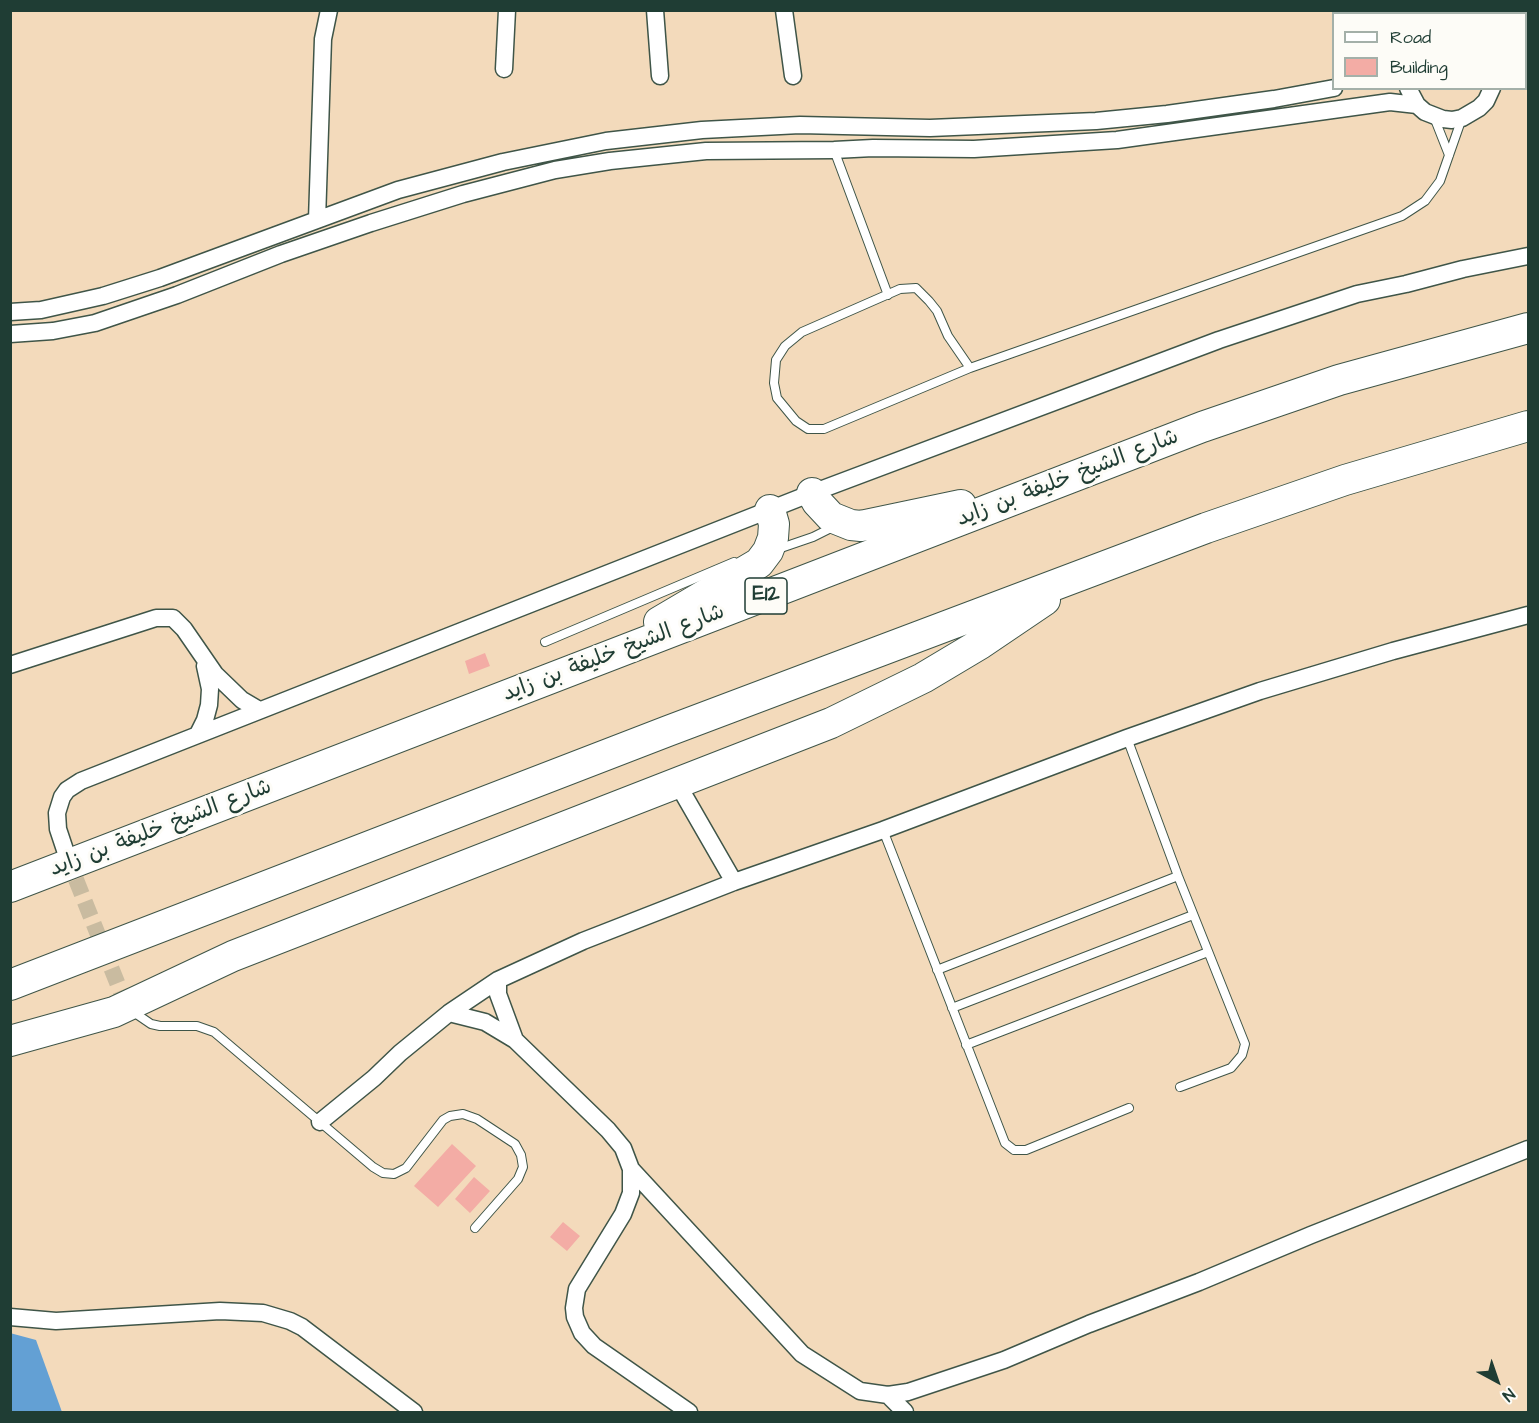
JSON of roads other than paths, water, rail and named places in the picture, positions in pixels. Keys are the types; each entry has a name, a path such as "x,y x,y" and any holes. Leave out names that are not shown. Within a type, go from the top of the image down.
{"highway":[{"name":"شارع الشيخ خليفة بن زايد","path":"10,887 1202,427 1268,403 1410,359 1528,328"},
{"path":"10,985 669,730 1082,574 1294,497 1528,426"},
{"path":"812,493 824,511 841,522 851,525 872,525 939,509 1021,497"},
{"path":"608,657 673,613 754,567 756,554 774,531 770,510"},
{"path":"10,1041 96,1018 233,956 831,723 893,694 980,644 1082,574"}],"street":[{"path":"317,220 323,39 329,10"},
{"path":"504,69 507,10"},
{"path":"655,10 660,76"},
{"path":"784,10 793,76"},
{"path":"10,312 68,305 129,289 398,190 557,149 702,130 800,125 930,128 1096,121 1167,114 1332,88"},
{"path":"1409,90 1417,105 1433,116 1443,119 1462,118 1479,108 1493,90"},
{"path":"10,334 52,331 95,323 177,296 281,254 463,194 555,170 610,161 706,151 974,149 1117,140 1390,102 1417,105"},
{"path":"67,856 56,821 59,805 67,790 81,781 812,493 1219,340 1357,294 1406,284 1463,268 1528,256"},
{"path":"320,1122 449,1013 498,980 583,941 734,882 883,830 1127,738 1270,688 1393,651 1528,615"},
{"path":"10,665 156,618 173,618 184,629 203,659 228,688 258,710"},
{"path":"198,734 205,720 210,697 208,674 203,659"},
{"path":"677,783 734,882"},
{"path":"498,980 498,994 515,1040"},
{"path":"449,1013 485,1022 515,1040 616,1138 628,1158 631,1169 631,1192 627,1204 578,1289 574,1308 575,1317 582,1333 594,1346 689,1413"},
{"path":"631,1169 802,1354 860,1391 888,1395 908,1392 1004,1360 1528,1149"},
{"path":"10,1317 56,1321 220,1311 249,1311 276,1316 314,1335 414,1413"},
{"path":"888,1395 905,1413"}],"lane":[{"path":"1433,116 1449,156"},
{"path":"970,368 948,336 937,311 916,288 900,289 802,332 785,346 776,360 774,383 777,398 796,421 808,429 824,429 970,368 1402,216 1425,201 1440,181 1462,118"},
{"path":"834,150 888,295"},
{"path":"545,642 756,554 813,537 841,522"},
{"path":"1127,738 1193,915 1242,1033 1244,1050 1239,1060 1231,1068 1180,1087"},
{"path":"883,830 1002,1138 1009,1147 1014,1150 1026,1150 1129,1108"},
{"path":"937,969 1178,876"},
{"path":"952,1008 1193,915"},
{"path":"966,1045 1208,952"},
{"path":"126,1003 134,1014 160,1026 198,1026 214,1032 373,1167 388,1174 400,1172 406,1168 438,1125 456,1114 470,1115 510,1140 521,1155 521,1173 475,1228"}],"water":[{"path":"10,1333 36,1340 62,1412 11,1412"}],"tunnel":[{"path":"67,857 124,1000"}]}
